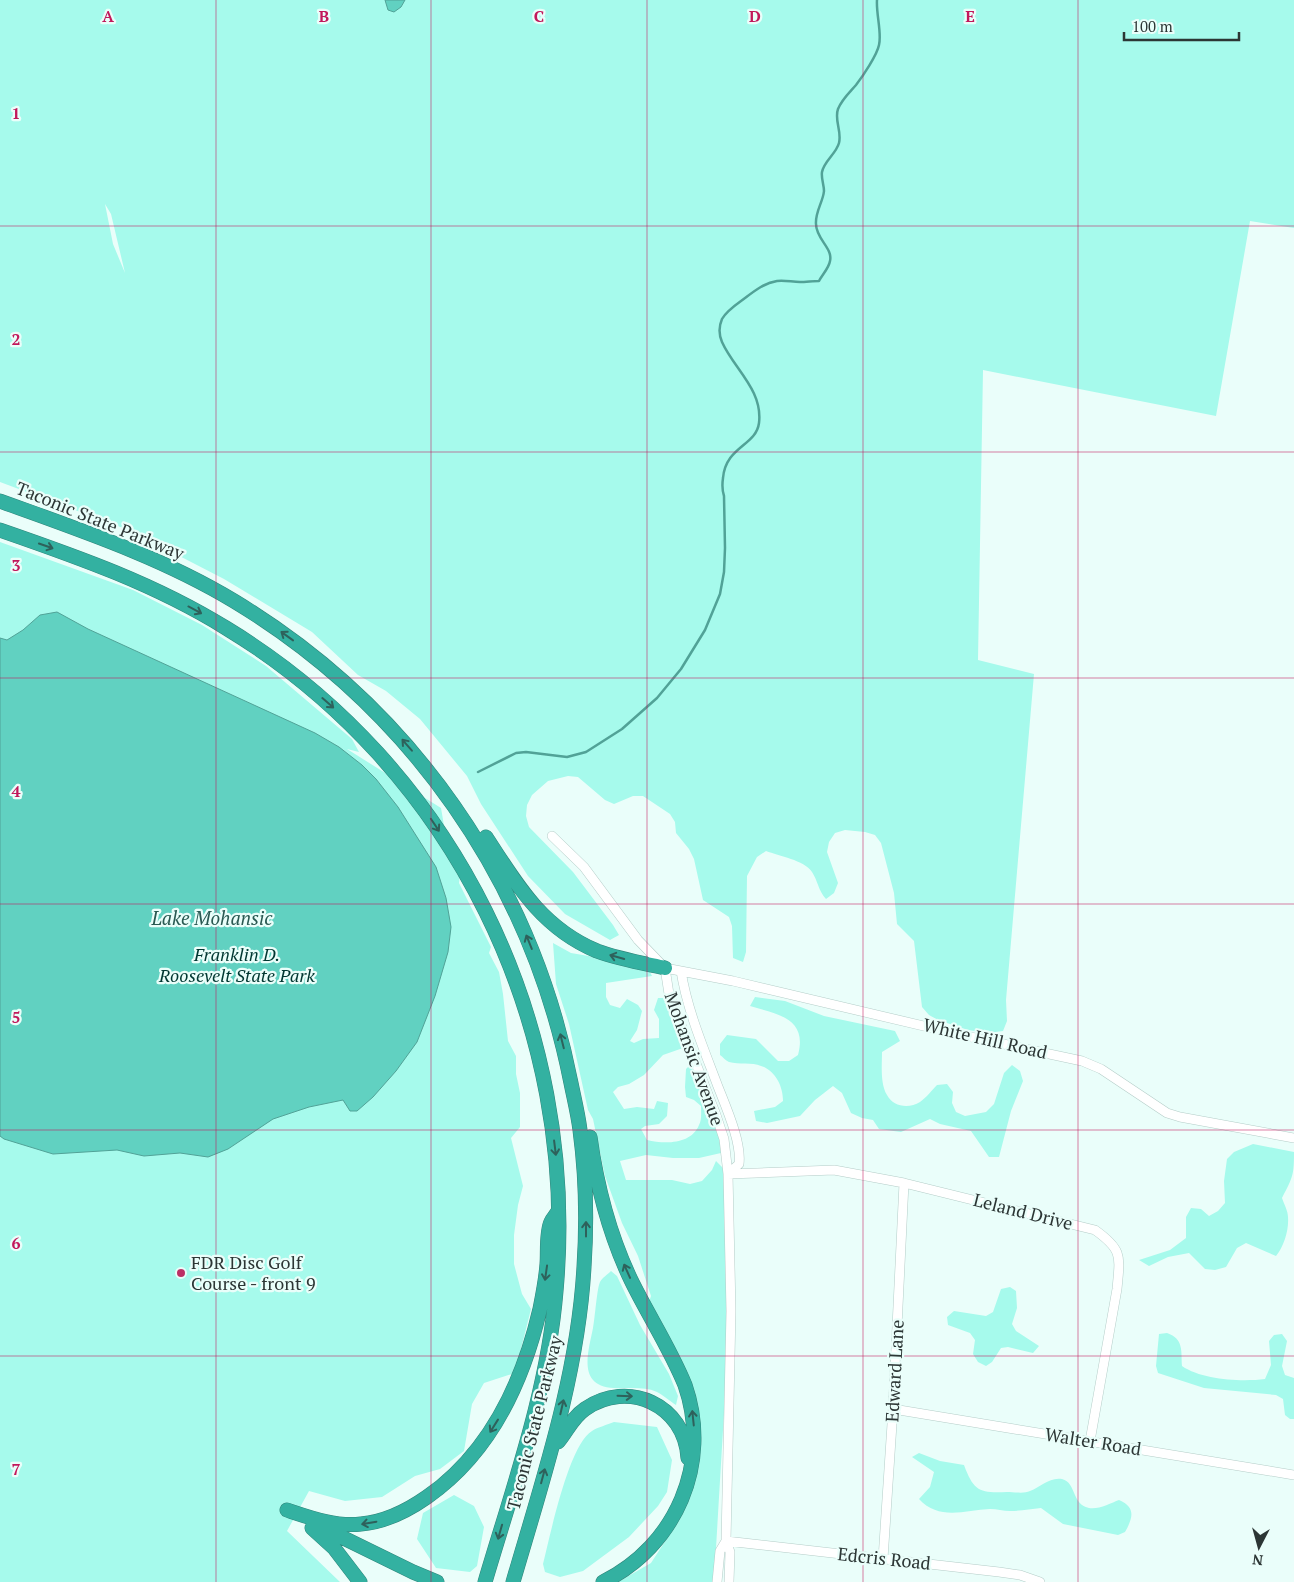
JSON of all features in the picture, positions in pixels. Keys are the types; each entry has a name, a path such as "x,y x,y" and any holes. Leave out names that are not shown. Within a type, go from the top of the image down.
{"highway":[{"name":"Taconic State Parkway","path":"0,501 135,551 186,575 234,601 282,633 326,667 375,711 425,766 474,835 515,909 537,962 562,1039 580,1128 586,1212 584,1269 574,1353 562,1408 515,1578"},
{"name":"Taconic State Parkway","path":"0,530 129,578 179,601 228,629 274,660 319,695 360,733 398,775 431,819 475,890 499,940 516,982 536,1044 548,1099 556,1154 559,1238 556,1293 547,1358 530,1430 487,1576"},
{"path":"425,766 465,807 517,884 547,920 571,937 598,951 665,968"},
{"path":"572,1089 586,1114 599,1191 616,1245 631,1279 678,1368 688,1394 692,1412 694,1439 693,1461 687,1484 678,1508 664,1532 636,1560 615,1576 602,1582"},
{"path":"287,1510 307,1517 342,1524 381,1521 421,1502 450,1479 471,1458 501,1414 527,1354 544,1291 550,1224 559,1210"},
{"path":"549,1454 563,1436 574,1417 586,1407 609,1398 624,1396 638,1398 651,1402 663,1409 680,1428 687,1447 687,1484"},
{"path":"287,1510 334,1548 360,1582"},
{"path":"287,1510 408,1570 437,1582"}],"street":[{"name":"Mohansic Avenue","path":"552,836 584,867 638,940 665,968 669,994 720,1127 726,1151 728,1174 730,1349 726,1541 730,1552 728,1582"},
{"name":"White Hill Road","path":"665,968 733,981 966,1036 1082,1061 1101,1069 1167,1113 1294,1138"},
{"name":"Mohansic Avenue","path":"681,971 687,1000 735,1135 740,1159 739,1164 728,1174"},
{"name":"Leland Drive","path":"728,1174 834,1170 904,1183 1095,1230 1109,1240 1118,1251 1117,1289 1090,1441"},
{"name":"Edward Lane","path":"883,1559 893,1409 904,1183"},
{"name":"Walter Road","path":"893,1409 1294,1475"},
{"name":"Mohansic Avenue","path":"717,1582 720,1551 726,1541"},
{"name":"Edcris Road","path":"726,1541 1020,1575 1040,1582"}],"green space":[{"path":"0,0 1294,0 1294,228 1250,221 1216,416 983,370 978,660 1034,674 1006,1000 1007,1021 1003,1031 988,1033 968,1030 938,1020 929,1015 922,1007 914,941 897,924 894,893 881,843 875,835 845,830 835,833 829,842 827,852 838,883 834,893 826,899 812,872 803,864 766,851 757,857 747,876 746,952 743,962 733,958 732,926 729,917 703,900 694,859 689,849 676,833 675,822 670,814 643,796 633,796 614,804 605,800 578,777 568,776 548,781 532,795 527,805 526,816 529,827 573,872 613,925 619,935 610,940 565,914 528,876 481,804 467,776 420,719 386,691 358,675 312,632 224,579 131,531 0,482","holes":["105,204 111,214 125,273 113,244"]},
{"name":"Franklin D. Roosevelt State Park","path":"0,542 133,590 202,625 266,666 352,739 359,752 347,749 441,808 448,849 461,868 459,883 491,947 489,953 499,972 503,994 508,1041 516,1056 516,1074 520,1093 520,1127 511,1138 523,1186 514,1235 514,1264 522,1294 531,1309 515,1373 484,1383 472,1404 464,1451 440,1469 415,1476 382,1497 345,1501 309,1491 287,1531 340,1582 0,1582"},
{"path":"553,943 571,953 647,966 652,976 606,983 606,997 610,1005 620,1008 627,999 638,1005 642,1011 637,1030 630,1041 634,1043 643,1039 659,1038 659,1019 654,1010 658,998 667,998 683,1048 663,1055 644,1075 629,1084 618,1087 613,1092 624,1109 637,1107 654,1109 657,1101 668,1103 667,1116 659,1124 645,1126 641,1129 647,1140 676,1142 684,1140 695,1132 701,1118 701,1106 694,1100 686,1097 686,1069 691,1064 699,1076 720,1134 721,1153 699,1158 646,1155 620,1161 626,1180 672,1180 690,1184 702,1181 712,1170 716,1161 723,1168 728,1240 725,1396 714,1582 618,1582 651,1563 677,1523 693,1480 698,1428 648,1305 651,1296 638,1256 622,1223 605,1176 569,1024 556,984"},
{"path":"755,997 785,1001 824,1016 895,1031 900,1041 882,1052 882,1080 890,1099 902,1106 916,1104 937,1085 947,1084 953,1092 952,1103 956,1112 965,1116 986,1112 994,1104 1004,1073 1012,1065 1020,1071 1023,1081 1011,1111 999,1157 989,1157 971,1131 940,1124 930,1119 901,1132 879,1129 873,1120 851,1113 842,1093 833,1086 815,1100 800,1116 767,1123 756,1121 754,1111 775,1107 783,1101 782,1090 778,1080 766,1068 727,1061 720,1055 720,1044 727,1035 756,1039 778,1061 789,1061 798,1055 800,1043 799,1033 788,1020 780,1015 750,1006"},
{"path":"1253,1144 1294,1152 1292,1176 1282,1198 1287,1210 1288,1227 1284,1243 1276,1256 1246,1243 1237,1248 1226,1267 1215,1270 1205,1269 1189,1253 1168,1257 1149,1266 1139,1260 1170,1250 1186,1238 1186,1217 1191,1208 1201,1209 1209,1216 1218,1211 1225,1203 1224,1181 1227,1159 1234,1152"},
{"path":"611,1271 617,1276 640,1325 669,1374 678,1396 676,1405 652,1390 602,1386 594,1381 590,1375 588,1357 599,1285 602,1279"},
{"path":"1010,1287 1016,1291 1017,1308 1012,1324 1016,1331 1039,1346 1033,1353 1008,1347 1001,1348 992,1362 986,1366 978,1362 973,1354 975,1340 970,1333 948,1325 947,1317 954,1311 986,1316 993,1312 1001,1289"},
{"path":"1167,1333 1179,1342 1182,1366 1190,1371 1222,1379 1245,1380 1265,1379 1271,1365 1269,1341 1274,1335 1282,1334 1287,1341 1282,1366 1285,1375 1294,1378 1294,1419 1290,1419 1285,1415 1283,1399 1276,1395 1204,1388 1158,1373 1156,1366 1159,1334"},
{"path":"614,1422 657,1427 672,1460 667,1492 658,1506 629,1537 583,1571 560,1577 545,1572 543,1564 556,1513 568,1471 576,1453 584,1439 592,1431"},
{"path":"919,1453 940,1461 964,1465 971,1481 975,1486 984,1491 1028,1492 1053,1479 1062,1479 1067,1481 1083,1506 1089,1508 1100,1507 1119,1500 1124,1503 1128,1506 1131,1513 1130,1522 1125,1532 1118,1535 1063,1524 1041,1508 1010,1511 990,1509 953,1513 935,1510 919,1499 930,1487 934,1472 912,1457"},
{"path":"454,1495 474,1506 484,1527 477,1566 470,1572 436,1568 417,1539 423,1513"}],"water":[{"path":"385,0 405,0 401,7 394,12 388,10"},
{"name":"Lake Mohansic","path":"57,612 88,629 315,733 339,747 376,779 398,807 436,867 446,898 451,927 448,952 435,996 417,1042 396,1071 373,1097 357,1111 350,1111 343,1100 309,1107 273,1119 228,1149 208,1157 180,1153 144,1156 117,1150 53,1154 4,1139 0,1136 0,638 7,640 23,630 40,615"}],"waterway":[{"path":"478,772 516,753 526,752 567,757 586,752 622,729 657,698 681,669 705,630 720,594 724,572 724,496 722,485 725,467 729,459 753,437 759,423 757,400 722,342 720,333 721,322 730,309 762,286 777,281 819,281 828,266 830,261 829,252 816,224 824,191 822,172 839,143 838,109 866,71 878,49 880,35 877,0"}],"place":[{"name":"FDR Disc Golf Course - front 9","path":"181,1273"}]}
